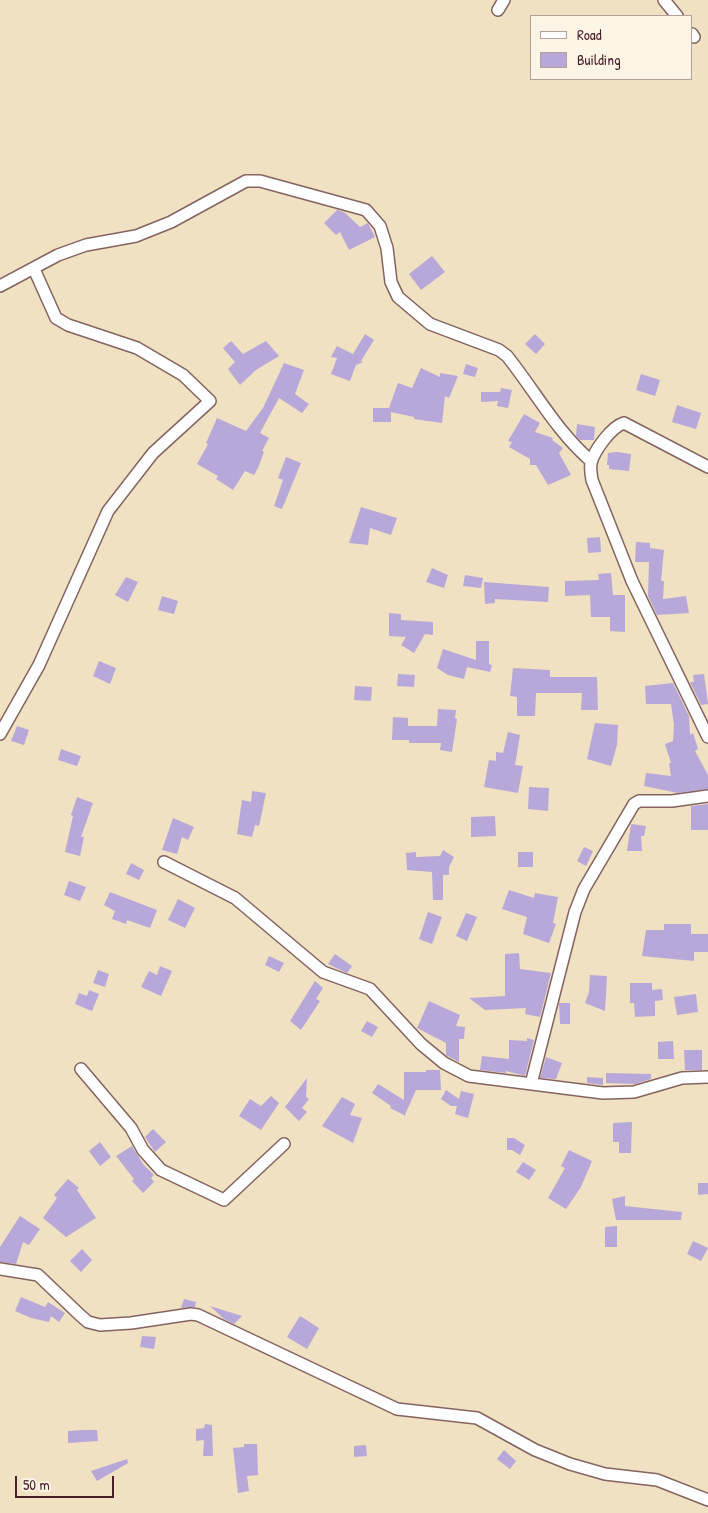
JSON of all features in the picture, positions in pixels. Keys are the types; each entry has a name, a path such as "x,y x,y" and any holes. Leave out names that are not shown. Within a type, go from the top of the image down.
{"street":[{"path":"664,0 676,15"},
{"path":"0,286 34,270 58,254 86,245 136,236 171,222 246,181 277,184 366,210 380,226 387,248 391,282 398,297 430,324 499,350 507,356 562,431 578,451 591,462"},
{"path":"0,734 39,665 108,511 153,454 210,401 183,375 137,348 68,325 56,318 34,270"},
{"path":"708,467 624,423 610,430 591,462 592,480 632,581 708,738"},
{"path":"531,1084 575,912 584,889 634,804 639,801 672,801 708,796"},
{"path":"164,862 235,898 323,972 370,989 421,1044 444,1064 469,1076 603,1093 626,1093 682,1078 708,1077"},
{"path":"80,1069 131,1128 144,1150 162,1170 224,1200 284,1144"},
{"path":"0,1269 38,1275 88,1322 100,1325 131,1323 191,1314 213,1321 248,1340 397,1409 478,1418 535,1450 570,1464 605,1474 657,1480 708,1500"}],"building":[{"path":"337,210 344,212 360,227 368,223 375,237 349,250 340,232 336,235 324,223"},
{"path":"432,256 445,272 421,290 409,274"},
{"path":"365,334 374,340 361,361 363,362 356,365 350,381 331,374 337,358 331,357 337,346 353,354"},
{"path":"535,334 545,344 536,354 525,344"},
{"path":"231,341 243,354 266,341 279,356 256,370 240,385 228,369 235,362 223,348"},
{"path":"284,363 304,370 295,394 309,404 302,413 279,398 260,433 269,438 262,451 264,452 258,468 254,475 245,471 233,490 216,479 218,476 197,464 208,444 206,443 217,418 246,431 263,408"},
{"path":"466,364 478,368 475,377 463,374"},
{"path":"421,368 440,377 440,373 458,376 449,398 445,396 442,423 414,419 414,417 391,412 391,422 373,422 373,408 389,408 398,383 412,388"},
{"path":"641,374 660,380 655,396 636,390"},
{"path":"501,388 512,390 508,408 497,406 498,401 481,402 481,392 500,392"},
{"path":"677,405 701,413 696,429 672,422"},
{"path":"524,414 540,423 535,432 553,438 552,440 563,448 559,453 571,475 548,485 536,465 530,465 530,459 509,447 512,442 508,441"},
{"path":"577,424 595,427 594,440 580,440 576,436"},
{"path":"608,453 631,454 629,471 609,469 609,465 607,465"},
{"path":"286,457 301,463 282,509 274,506 283,480 278,478"},
{"path":"361,507 397,518 391,535 370,528 368,545 349,543"},
{"path":"600,537 601,552 588,553 587,538"},
{"path":"636,542 650,543 650,548 664,550 661,581 664,581 663,599 686,596 689,613 657,615 648,596 649,562 635,562"},
{"path":"432,568 448,575 444,588 426,582"},
{"path":"611,573 613,595 625,595 625,632 610,631 610,617 591,617 590,595 565,596 565,581 599,580 598,574"},
{"path":"465,575 483,578 481,588 463,586"},
{"path":"126,577 138,582 128,602 115,595"},
{"path":"484,582 549,587 548,602 495,599 495,603 485,604"},
{"path":"162,596 178,601 174,614 158,610"},
{"path":"389,613 401,614 401,620 433,622 433,635 425,634 414,653 401,645 406,637 389,636"},
{"path":"476,641 489,641 489,664 492,665 490,672 467,667 464,679 448,675 437,668 443,649 476,660"},
{"path":"99,661 116,668 110,684 93,676"},
{"path":"513,668 550,670 550,677 597,677 598,710 581,710 582,693 536,693 535,716 517,716 517,697 510,696"},
{"path":"398,674 415,675 414,687 397,686"},
{"path":"704,674 708,704 701,705 690,682 694,682 693,675"},
{"path":"673,683 689,716 690,735 693,733 698,749 695,751 708,775 708,789 678,793 644,786 646,773 671,776 669,763 671,763 665,744 673,741 674,725 671,704 646,704 645,686"},
{"path":"355,686 372,687 371,701 354,700"},
{"path":"438,709 456,710 455,718 457,719 452,752 440,750 441,743 409,743 409,740 392,740 393,717 408,718 408,726 437,726"},
{"path":"595,723 618,725 617,745 611,766 587,759"},
{"path":"17,726 29,730 24,745 11,741"},
{"path":"508,732 520,735 515,765 523,766 518,793 484,787 489,760 496,761 496,752 503,753"},
{"path":"61,749 81,756 77,766 58,760"},
{"path":"529,787 549,788 548,811 528,809"},
{"path":"252,791 266,793 259,826 255,825 252,837 237,834 242,800 251,802"},
{"path":"77,797 93,803 81,837 84,837 80,856 65,852 73,816 71,815"},
{"path":"708,804 708,830 691,830 691,806"},
{"path":"495,816 496,836 471,837 471,817"},
{"path":"173,818 194,827 188,840 182,837 177,854 162,850"},
{"path":"631,824 646,826 644,836 641,836 642,851 627,851"},
{"path":"584,847 593,851 586,866 577,861"},
{"path":"443,850 454,857 449,867 449,875 443,875 443,900 433,900 432,872 407,870 406,853 416,852 416,857 440,856"},
{"path":"518,852 533,852 533,867 518,867"},
{"path":"131,863 144,870 139,880 126,874"},
{"path":"69,881 86,887 80,901 64,895"},
{"path":"509,890 534,898 535,893 558,897 553,923 556,924 549,943 523,934 527,917 502,909"},
{"path":"110,892 157,910 150,928 127,920 126,924 112,919 115,911 104,905"},
{"path":"178,899 195,908 185,928 168,920"},
{"path":"428,912 442,917 432,944 419,939"},
{"path":"466,913 477,917 467,941 456,936"},
{"path":"664,924 691,924 691,934 708,934 708,952 694,952 694,961 642,956 646,930 664,930"},
{"path":"519,953 520,969 551,973 540,1017 525,1014 526,1008 485,1010 469,998 505,996 505,954"},
{"path":"335,954 352,966 347,973 328,964"},
{"path":"269,956 284,963 279,972 265,965"},
{"path":"160,966 172,971 161,996 141,987 149,971 157,975"},
{"path":"98,970 109,974 105,987 93,983"},
{"path":"590,975 607,976 605,1011 585,1003 589,992"},
{"path":"315,981 323,988 316,999 320,1001 301,1030 290,1021"},
{"path":"630,983 652,983 652,990 662,989 663,1000 655,1001 655,1016 635,1017 634,1003 630,1003"},
{"path":"89,990 99,994 92,1011 75,1004 79,993 87,996"},
{"path":"696,994 698,1012 677,1015 674,997"},
{"path":"429,1001 460,1015 456,1026 465,1027 464,1039 459,1039 459,1062 446,1055 446,1043 417,1028"},
{"path":"559,1003 570,1003 570,1024 560,1024"},
{"path":"367,1021 378,1027 372,1037 361,1031"},
{"path":"527,1038 534,1040 525,1076 506,1071 506,1073 480,1070 482,1056 509,1059 509,1040 527,1041"},
{"path":"673,1041 674,1059 658,1059 658,1042"},
{"path":"684,1050 702,1050 702,1070 685,1070"},
{"path":"546,1057 562,1063 556,1079 540,1078"},
{"path":"426,1070 440,1070 441,1090 416,1090 404,1117 404,1115 390,1108 391,1106 372,1093 378,1084 404,1100 404,1072 426,1072"},
{"path":"606,1073 651,1074 651,1079 635,1084 606,1083"},
{"path":"587,1077 603,1078 603,1085 587,1083"},
{"path":"307,1078 306,1097 309,1099 302,1108 307,1112 299,1121 285,1107"},
{"path":"446,1090 459,1099 461,1091 474,1094 468,1118 455,1114 457,1106 451,1106 441,1099"},
{"path":"271,1096 279,1103 261,1130 239,1116 250,1099 261,1106"},
{"path":"342,1097 355,1104 350,1115 362,1118 353,1143 322,1126"},
{"path":"632,1122 631,1153 619,1153 619,1142 613,1142 613,1123"},
{"path":"153,1129 166,1142 155,1152 145,1137"},
{"path":"507,1138 514,1138 525,1145 520,1155 512,1150 507,1150"},
{"path":"100,1142 111,1157 100,1166 89,1151"},
{"path":"132,1146 143,1164 154,1175 151,1178 154,1182 143,1193 132,1181 134,1179 116,1156"},
{"path":"569,1150 592,1161 581,1187 566,1209 548,1198 565,1168 561,1166"},
{"path":"523,1162 536,1170 529,1180 516,1172"},
{"path":"68,1179 79,1188 77,1190 96,1218 66,1237 43,1218 57,1198 54,1195"},
{"path":"698,1183 708,1183 708,1194 698,1195"},
{"path":"625,1196 625,1206 682,1212 681,1220 616,1220 612,1199"},
{"path":"20,1216 40,1229 29,1245 23,1242 16,1264 0,1262 0,1247"},
{"path":"617,1226 617,1247 605,1247 605,1227"},
{"path":"693,1241 708,1248 701,1261 687,1254"},
{"path":"82,1249 92,1260 81,1272 70,1261"},
{"path":"21,1297 45,1307 48,1302 65,1313 59,1322 51,1316 49,1322 31,1318 15,1311"},
{"path":"184,1299 196,1302 195,1307 181,1308"},
{"path":"210,1306 242,1316 234,1324 224,1319"},
{"path":"300,1316 319,1328 307,1349 287,1337"},
{"path":"142,1336 156,1337 154,1349 140,1347"},
{"path":"205,1424 212,1425 213,1456 203,1456 204,1440 196,1441 196,1429 204,1428"},
{"path":"97,1430 98,1441 68,1443 68,1431"},
{"path":"244,1444 257,1444 258,1475 247,1476 249,1491 238,1493 233,1448 244,1447"},
{"path":"366,1445 367,1456 354,1457 354,1446"},
{"path":"504,1450 516,1461 510,1469 497,1459"},
{"path":"127,1459 128,1463 97,1481 91,1471"}]}
